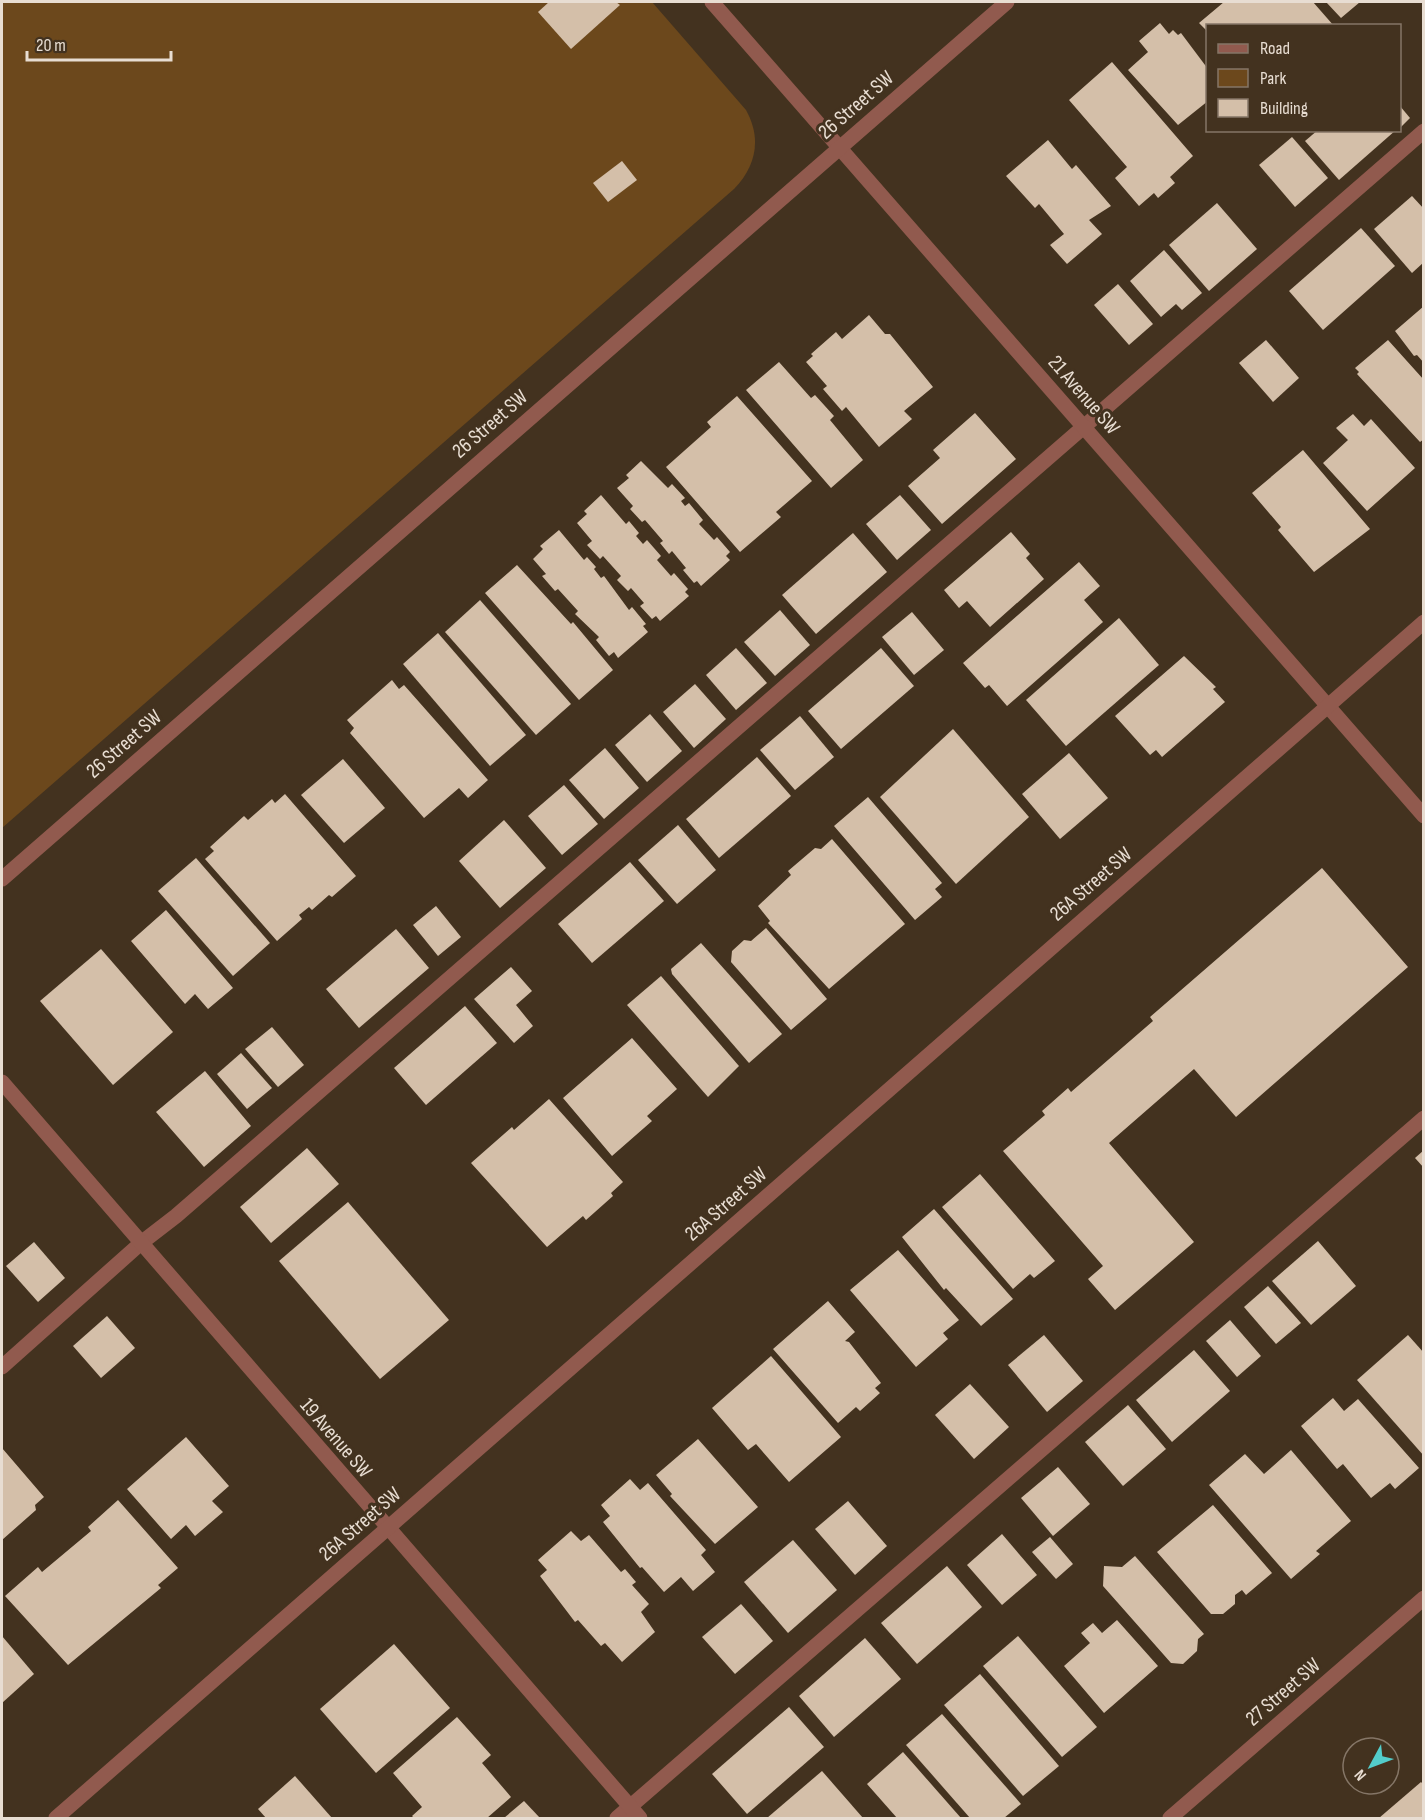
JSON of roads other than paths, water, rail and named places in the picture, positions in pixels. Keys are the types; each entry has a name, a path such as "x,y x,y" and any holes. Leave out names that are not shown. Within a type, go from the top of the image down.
{"street":[{"name":"21 Avenue SW","path":"712,2 1424,816"},
{"name":"26 Street SW","path":"2,879 1007,2"},
{"path":"2,1367 141,1243 176,1216 1424,131"},
{"name":"26A Street SW","path":"56,1818 1424,622"},
{"name":"19 Avenue SW","path":"2,1082 386,1529 635,1813"},
{"path":"616,1818 635,1813 1424,1118"},
{"name":"27 Street SW","path":"1170,1818 1424,1598"}]}
